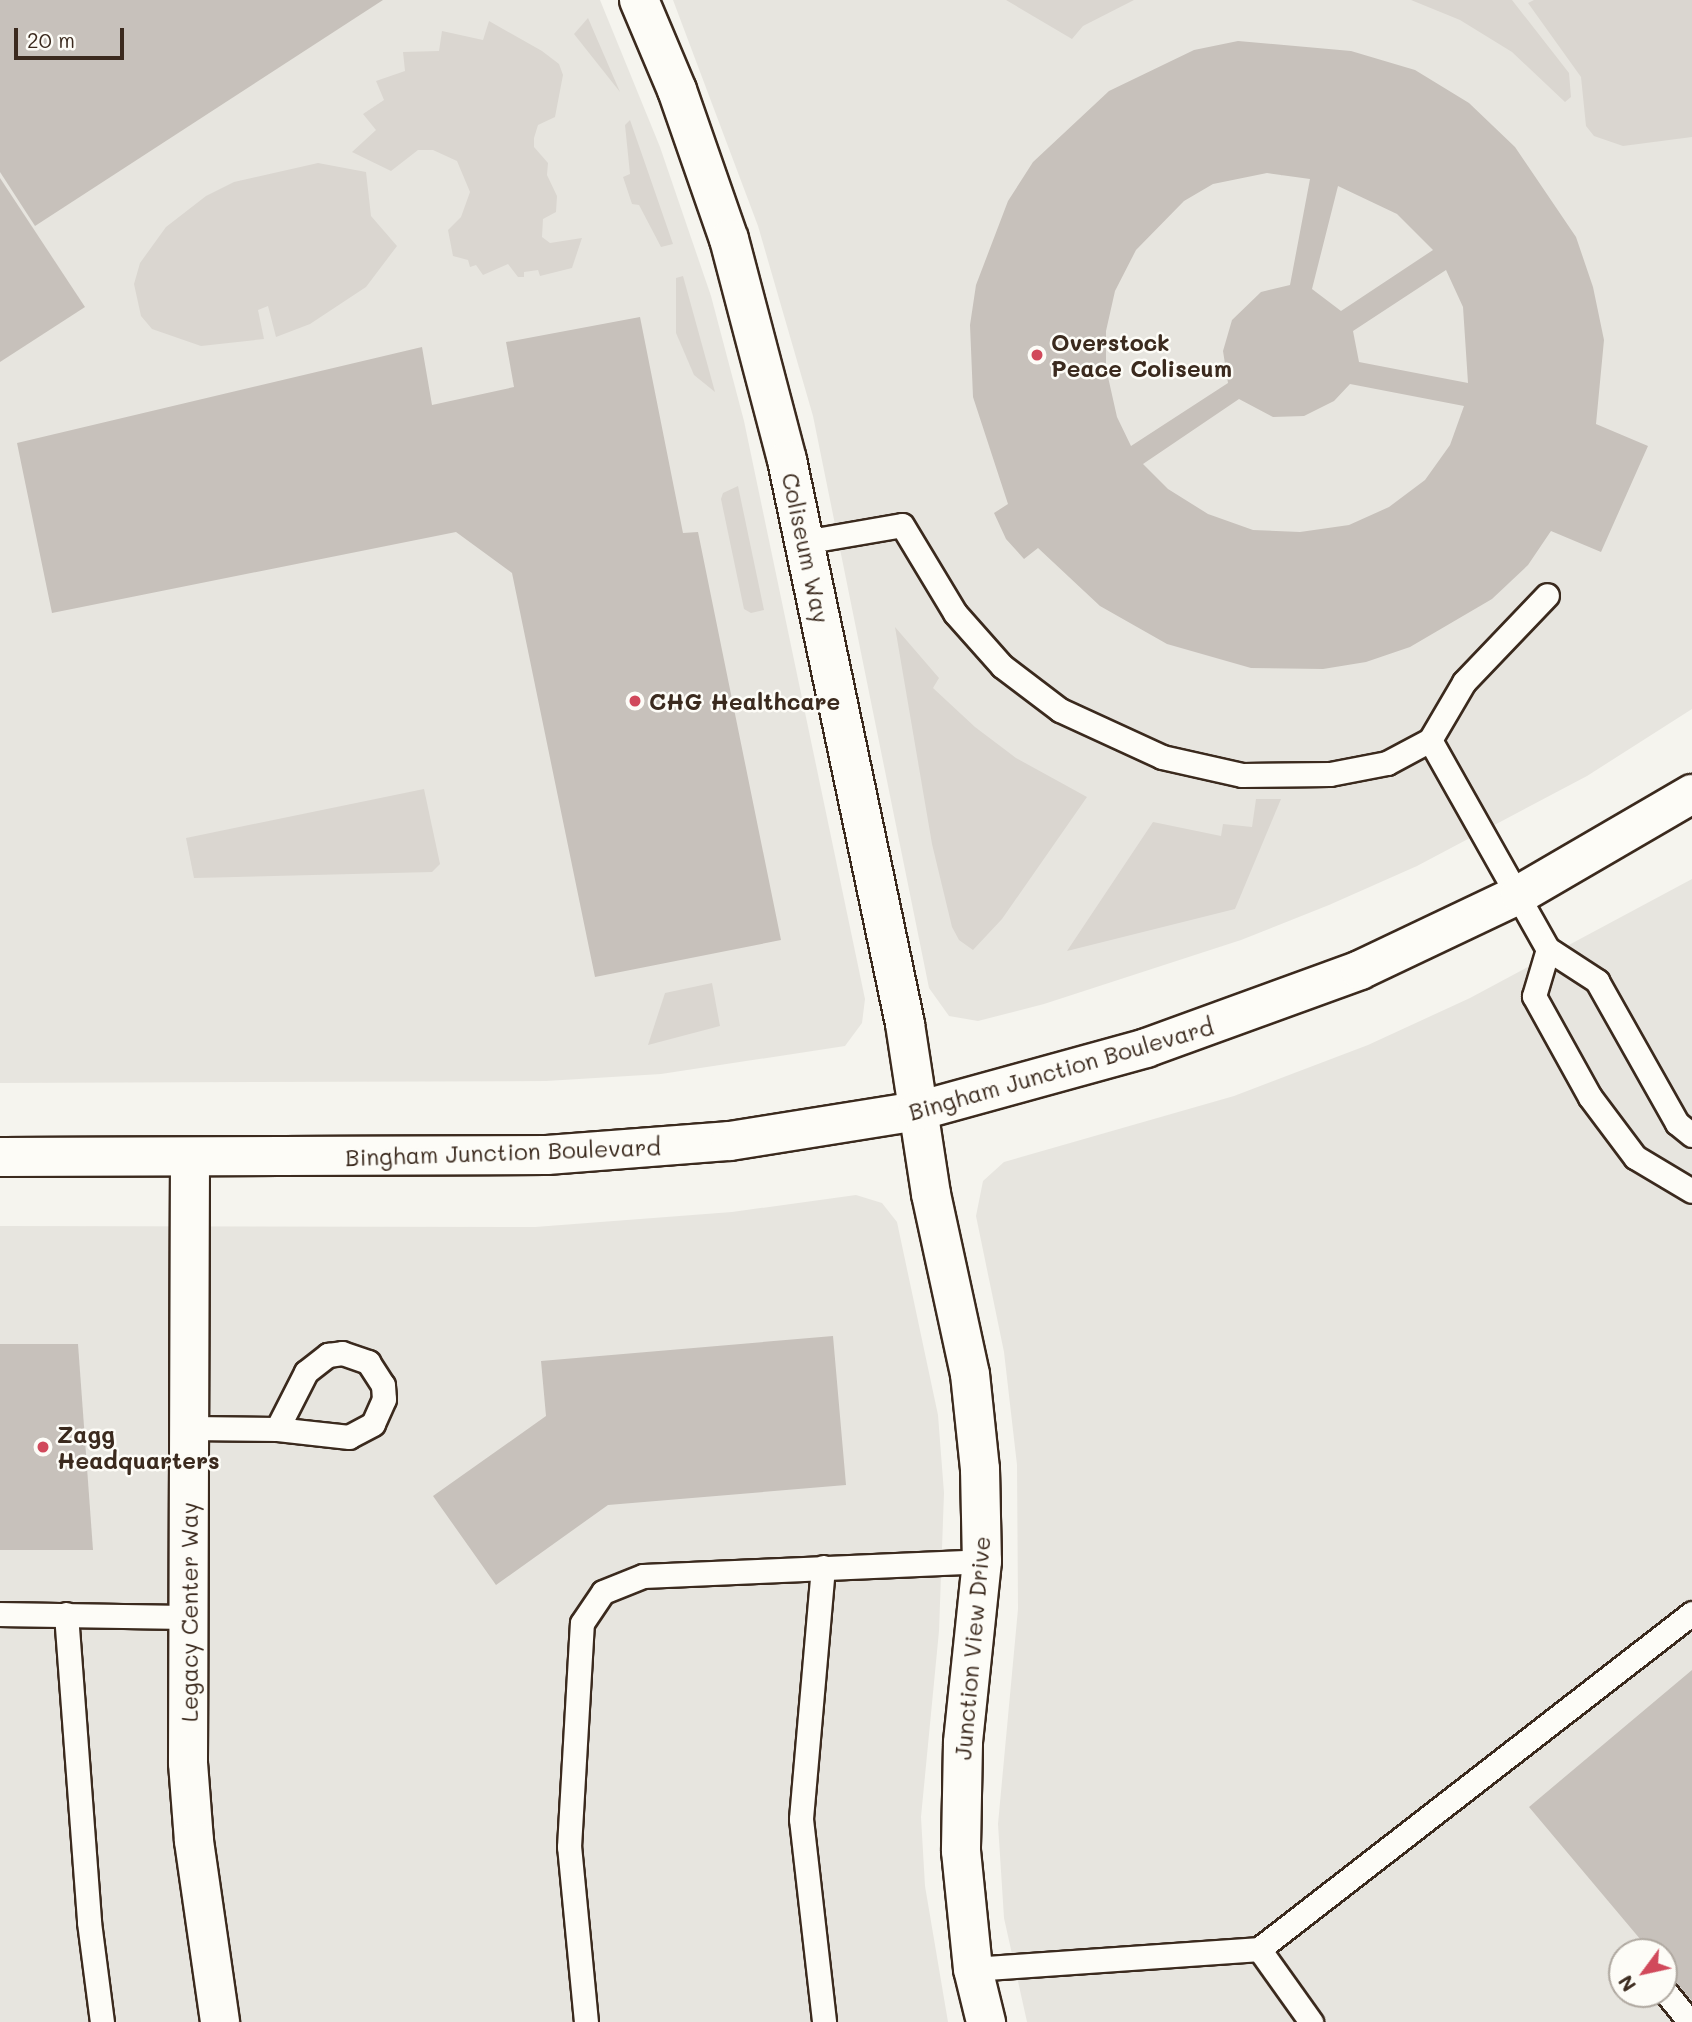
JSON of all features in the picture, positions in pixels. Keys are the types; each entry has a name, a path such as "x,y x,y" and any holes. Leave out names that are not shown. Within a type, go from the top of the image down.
{"street":[{"name":"Coliseum Way","path":"639,0 677,90 729,239 804,541 905,1024 918,1111"},
{"name":"Bingham Junction Boulevard","path":"0,1157 190,1158 604,1152 730,1141 918,1111 1056,1075 1216,1026 1360,970 1520,894 1692,794"},
{"name":"Junction View Drive","path":"918,1111 970,1374 981,1469 982,1561 960,1796 973,1969 986,2022"},
{"name":"Legacy Center Way","path":"190,1158 190,1803 220,2022"}],"lane":[{"path":"804,541 902,525 955,613 1002,666 1060,710 1162,757 1242,775 1330,775 1387,763 1430,740 1465,682 1547,595"},
{"path":"1430,740 1520,894 1548,948 1597,981 1677,1123 1692,1135"},
{"path":"1548,948 1534,996 1590,1097 1635,1157 1692,1191"},
{"path":"190,1428 277,1429 335,1437 362,1432 373,1424 384,1398 377,1372 368,1362 342,1353 316,1362 277,1429"},
{"path":"586,2022 569,1847 582,1623 603,1592 643,1576 982,1561"},
{"path":"823,1567 801,1819 824,2022"},
{"path":"973,1969 1259,1949 1692,1613"},
{"path":"0,1614 190,1617"},
{"path":"66,1614 89,1922 102,2022"},
{"path":"1259,1949 1311,2022"},
{"path":"1678,2007 1690,2022"}],"shaded area":[{"path":"0,0 600,0 660,147 711,296 744,421 865,999 862,1023 845,1046 661,1074 546,1081 0,1083"},
{"path":"673,0 1692,0 1692,709 1587,776 1417,866 1329,905 1241,940 1044,1004 978,1021 949,1016 929,988 813,416 758,226"},
{"path":"1006,0 1134,0 1083,26 1072,39"},
{"path":"1411,0 1512,0 1569,73 1571,97 1565,102 1512,52 1460,20"},
{"path":"1534,0 1692,0 1692,137 1623,146 1594,136 1586,126 1581,77 1528,3"},
{"path":"588,18 620,92 574,34"},
{"path":"489,21 542,51 559,64 563,75 555,117 538,125 534,147 548,163 547,175 557,196 556,212 543,219 542,237 550,243 582,238 572,268 540,276 538,270 524,272 524,277 518,277 508,264 483,275 476,265 470,267 468,260 453,256 448,230 461,217 470,192 457,161 433,150 418,150 391,171 352,152 376,130 363,114 384,100 376,81 405,71 403,52 439,51 442,31 483,40"},
{"path":"630,120 673,244 661,247 639,205 632,204 623,177 630,174 625,125"},
{"path":"318,163 366,172 371,216 397,246 366,287 310,324 276,337 268,306 258,310 264,339 201,346 152,329 141,316 134,284 140,263 166,227 206,196 234,182"},
{"path":"683,276 715,392 694,375 676,333 676,278"},
{"path":"738,486 764,610 751,613 744,609 721,499 723,493"},
{"path":"895,627 939,678 933,688 975,727 1016,758 1087,797 1002,919 973,950 959,940 952,927 932,844"},
{"path":"424,789 440,864 432,872 194,878 186,838"},
{"path":"1256,799 1281,799 1235,909 1067,951 1153,822 1221,836 1223,824 1252,827"},
{"path":"1692,879 1692,2022 1027,2022 1004,1918 998,1824 1018,1609 1017,1465 1004,1352 976,1216 983,1181 1004,1162 1234,1096 1368,1045 1470,998"},
{"path":"712,983 720,1026 648,1045 665,993"},
{"path":"856,1195 882,1203 897,1222 938,1415 944,1493 939,1631 921,1817 925,1886 948,2022 0,2022 0,1226 535,1227 732,1212"}],"building":[{"path":"0,0 383,0 35,226 0,172"},
{"name":"Overstock Peace Coliseum","path":"1238,41 1351,51 1415,70 1469,103 1515,147 1576,237 1593,287 1604,340 1596,424 1648,446 1601,552 1551,531 1528,565 1492,599 1410,647 1366,662 1323,669 1251,668 1167,644 1100,606 1038,548 1024,559 1006,539 994,513 1008,504 973,397 970,325 976,285 1008,201 1033,162 1109,91 1194,50","holes":["1267,173 1310,179 1290,285 1261,292 1232,320 1223,351 1228,383 1131,446 1117,417 1106,368 1106,331 1115,291 1136,250 1184,201 1213,184","1338,186 1397,214 1433,250 1341,311 1312,289","1446,270 1463,307 1468,383 1359,362 1353,331","1350,384 1464,406 1450,445 1425,480 1389,507 1349,525 1300,532 1253,530 1208,514 1168,489 1143,464 1239,399 1273,417 1304,416 1334,401"]},
{"path":"0,178 85,307 0,362"},
{"name":"CHG Healthcare","path":"640,317 683,533 698,532 781,940 595,977 512,573 456,532 52,613 17,443 422,347 432,405 514,387 506,342"},
{"path":"833,1336 846,1485 608,1505 496,1585 433,1496 546,1416 541,1361"},
{"name":"Zagg Headquarters","path":"0,1344 78,1344 93,1550 0,1550"},
{"path":"1692,1670 1692,2001 1678,1984 1678,1938 1639,1938 1529,1807"}],"place":[{"name":"Overstock Peace Coliseum","path":"1037,355"},
{"name":"CHG Healthcare","path":"635,701"},
{"name":"Zagg Headquarters","path":"43,1447"}]}
